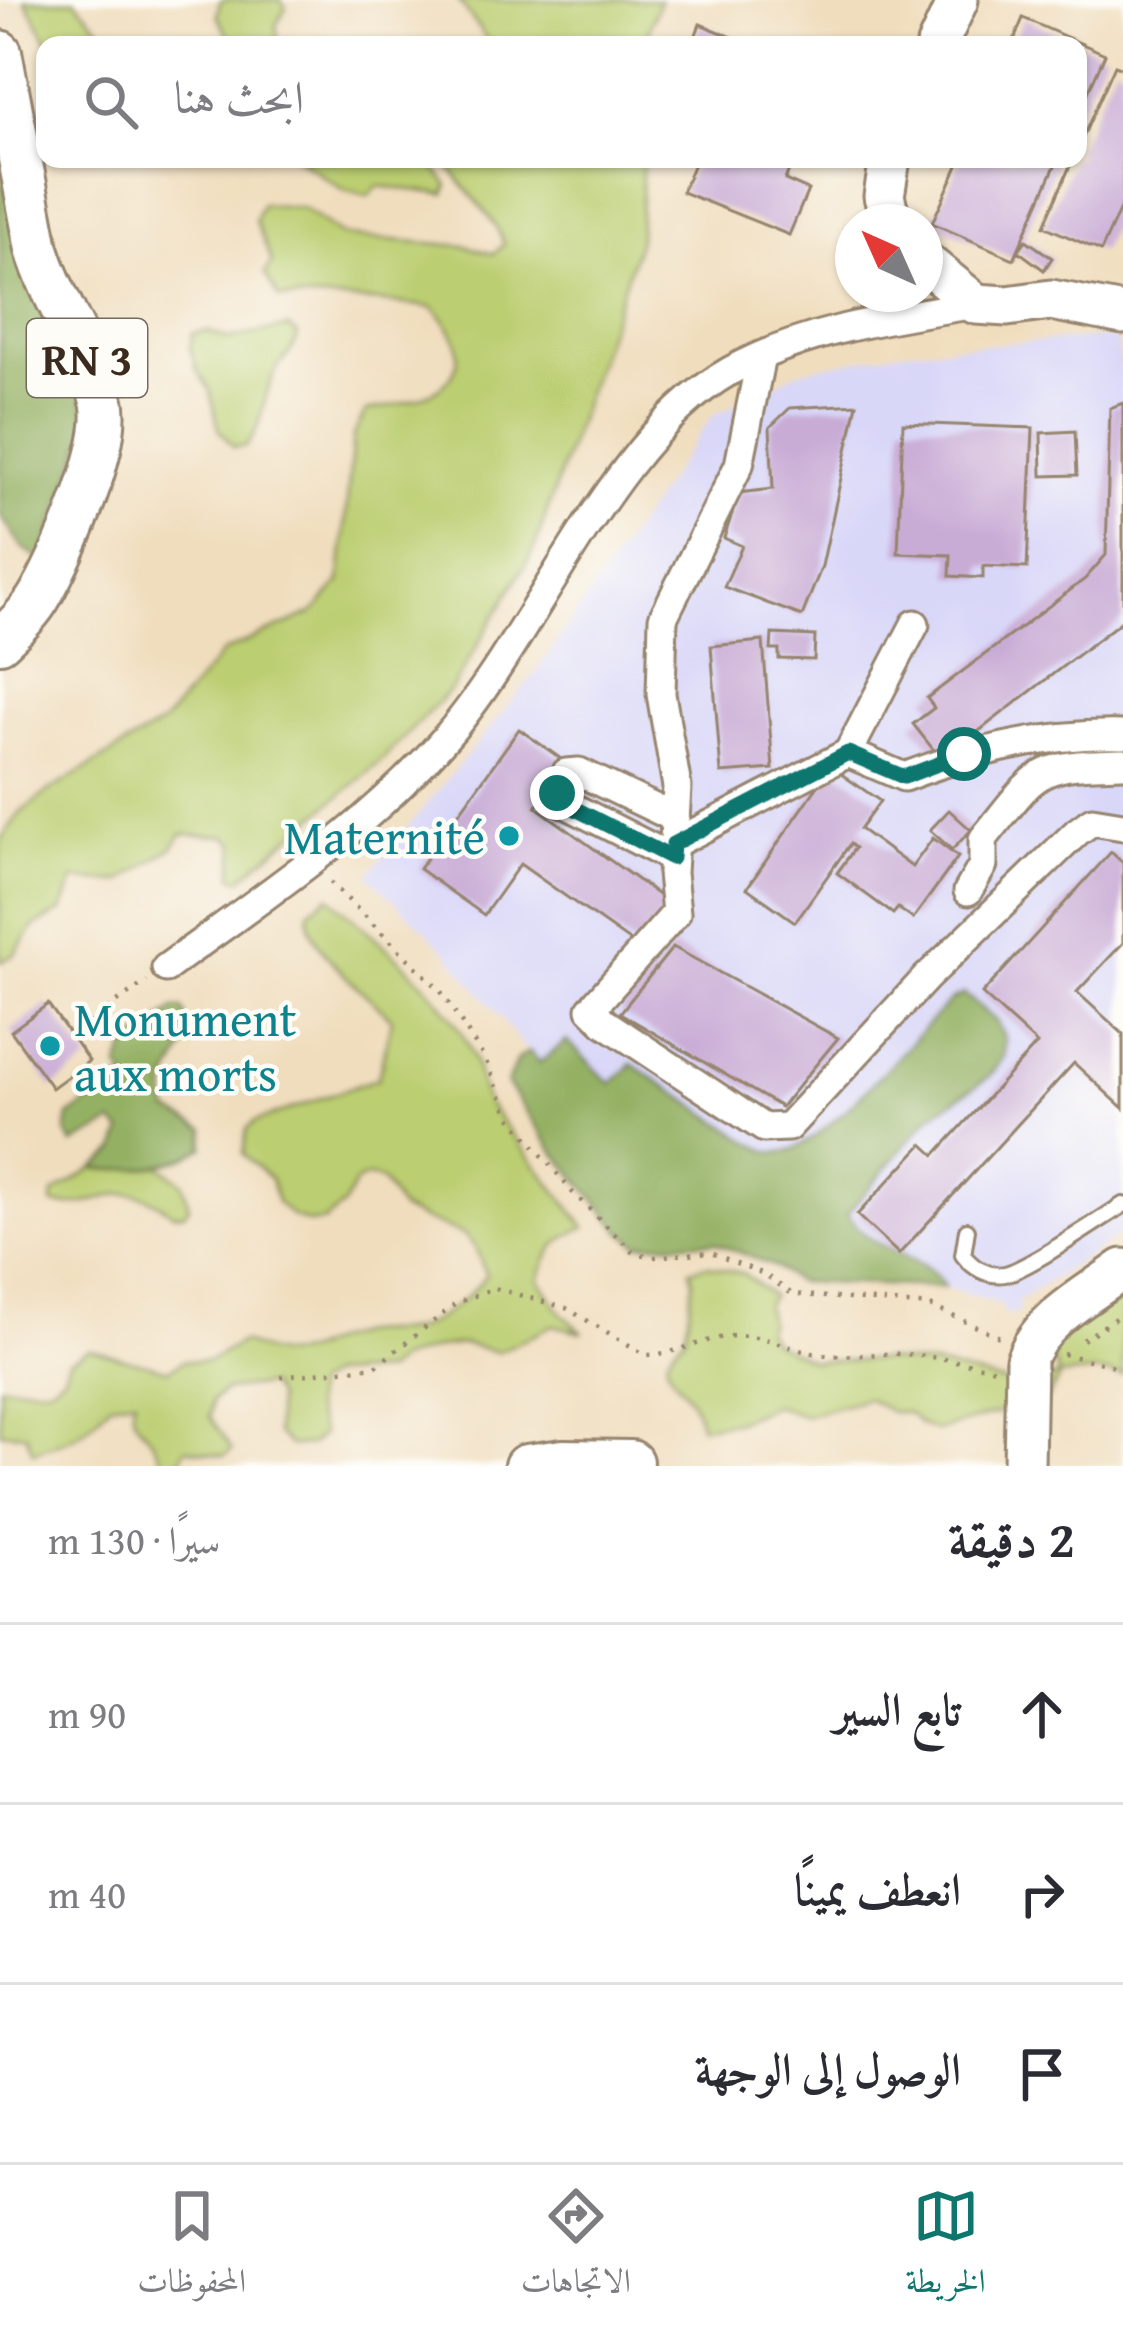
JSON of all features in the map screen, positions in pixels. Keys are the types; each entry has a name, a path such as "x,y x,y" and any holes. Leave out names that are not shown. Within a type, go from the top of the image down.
{"main road":[{"path":"942,36 958,0"},
{"name":"RN 3","path":"0,641 42,594 89,483 106,422 94,373 37,249 1,55"},
{"path":"886,204 889,168"},
{"path":"943,277 976,304 1051,301 1123,314"},
{"path":"1024,1466 1036,1361 1030,1347 1049,1324 1123,1269"},
{"path":"526,1466 631,1462"}],"street":[{"path":"166,968 310,863 431,754 467,712 622,478 674,412 705,387 760,356 857,327 976,304"},
{"path":"760,356 739,465 663,617 661,694 677,787 676,913 591,1009 604,1023 764,1128 788,1127 926,978 1077,832 1092,821 1123,826"},
{"path":"673,840 848,753 915,624"},
{"path":"848,753 904,777 964,754 1123,735"},
{"path":"968,891 983,866 982,838 1034,776 1061,765 1123,764"}],"lane":[{"path":"967,1230 963,1247 968,1262 980,1271 1004,1274 1123,1205"}],"path":[{"path":"310,863 440,990 485,1058 509,1115 573,1193 633,1252 653,1257 709,1252 764,1274 792,1294 930,1306 987,1334"},
{"path":"88,1023 166,968"},
{"path":"281,1377 376,1366 457,1304 494,1288 566,1308 646,1354 714,1338 746,1336 820,1354 900,1354 1123,1368"},
{"path":"1036,1361 1120,1315 1123,1327"}],"shaded area":[{"path":"1116,337 1123,379 1123,1233 1018,1301 1019,1313 1005,1315 1002,1305 944,1287 796,1282 750,1247 612,1084 538,1064 446,951 368,875 536,672 711,417 803,370 914,349"}],"green space":[{"path":"25,0 75,0 105,36 45,36"},
{"path":"281,0 286,8 276,25 278,36 228,36 217,15 220,2"},
{"path":"458,0 660,0 649,36 484,36"},
{"path":"0,118 81,371 87,430 42,560 23,548 0,515"},
{"path":"311,168 434,168 448,185 445,194 378,186 368,196 344,190"},
{"path":"451,168 643,168 639,240 534,550 453,687 379,763 240,879 233,876 235,843 226,836 182,834 173,847 121,882 74,880 62,911 35,926 14,955 0,962 0,840 20,813 163,723 223,652 313,613 340,582 353,436 366,411 430,394 453,374 458,359 456,341 434,308 279,298 265,274 272,262 255,220 262,204 302,208 343,236 465,246 494,254 504,244"},
{"path":"288,327 298,334 297,340 274,374 246,446 233,447 219,429 210,390 196,368 190,348 193,333 207,331 229,339"},
{"path":"329,896 411,970 448,1012 474,1059 488,1104 585,1227 554,1247 539,1280 563,1315 583,1332 553,1325 498,1352 462,1344 440,1347 398,1360 386,1372 330,1375 314,1386 313,1407 322,1434 310,1445 290,1446 276,1433 276,1398 268,1385 226,1390 212,1400 210,1417 232,1450 224,1456 186,1448 178,1466 166,1466 135,1419 135,1399 110,1403 76,1435 33,1452 26,1434 0,1432 0,1385 50,1387 64,1375 69,1360 89,1349 169,1370 183,1361 209,1361 242,1342 277,1354 301,1353 356,1334 421,1327 457,1305 486,1275 475,1247 464,1235 401,1210 381,1180 368,1177 356,1182 343,1206 324,1221 309,1223 277,1202 271,1180 243,1154 247,1129 255,1122 378,1078 392,1019 339,970 316,940 309,911"},
{"path":"964,994 996,1021 1005,1039 1004,1057 989,1077 928,1118 847,1214 871,1239 925,1267 944,1287 796,1282 776,1267 714,1242 638,1244 622,1232 553,1150 507,1084 517,1059 529,1052 539,1063 567,1041 611,1084 632,1064 752,1143 782,1152 826,1128 952,999"},
{"path":"174,1009 183,1009 186,1017 180,1042 185,1046 167,1084 166,1101 169,1111 205,1130 204,1147 151,1166 94,1168 117,1150 122,1132 113,1123 73,1144 66,1133 69,1116 126,1077 119,1067 126,1048"},
{"path":"157,1164 183,1183 189,1207 184,1213 173,1214 154,1201 124,1194 52,1204 53,1194 94,1168"},
{"path":"707,1265 744,1274 772,1296 765,1305 766,1330 772,1341 813,1361 886,1360 944,1367 1006,1383 1059,1376 1048,1347 1123,1287 1123,1376 1097,1372 1060,1376 1047,1399 936,1431 907,1412 891,1412 867,1398 804,1416 775,1405 734,1422 701,1426 667,1361 685,1337 693,1281 690,1270"}],"building":[{"path":"1023,18 1064,36 1016,36"},
{"path":"700,24 730,36 695,36"},
{"path":"1087,46 1105,54 1087,95"},
{"path":"1115,65 1123,68 1123,202 1101,251 1044,226 1069,168 1087,168 1087,128"},
{"path":"692,168 790,168 785,180 808,190 789,235 682,192"},
{"path":"957,168 1054,168 1014,259 943,228 941,204"},
{"path":"1026,240 1052,258 1044,270 1018,251"},
{"path":"1123,403 1123,620 957,748 952,741 936,753 913,724 934,708 927,698 1085,579 1106,555 1110,408"},
{"path":"857,404 822,566 802,616 724,587 742,546 724,538 739,493 773,489 770,427 790,408"},
{"path":"903,423 1033,428 1027,568 983,566 983,578 950,576 951,555 898,553"},
{"path":"1075,431 1077,475 1042,476 1041,433"},
{"path":"772,634 815,636 814,660 779,659 779,650 771,650"},
{"path":"763,641 773,769 721,773 711,646"},
{"name":"Maternité","path":"519,729 567,763 536,807 671,904 639,948 520,864 484,915 419,869"},
{"path":"831,767 880,801 860,829 912,867 933,838 958,857 913,919 898,908 893,914 837,873 855,848 850,844 795,922 747,888"},
{"path":"949,810 971,830 952,850 930,830"},
{"path":"1111,852 1123,863 1123,943 1077,992 1123,1034 1123,1108 1074,1063 899,1254 857,1215 923,1144 935,1155 1037,1044 982,994"},
{"path":"673,947 838,1038 781,1107 620,1013"},
{"name":"Monument aux morts","path":"48,1004 89,1061 52,1088 11,1031"}],"place":[{"name":"Maternité","path":"509,836"},
{"name":"Monument aux morts","path":"50,1046"}],"route":[{"path":"557,793 562,802 672,858 673,844 848,753 904,777 964,754"}]}
